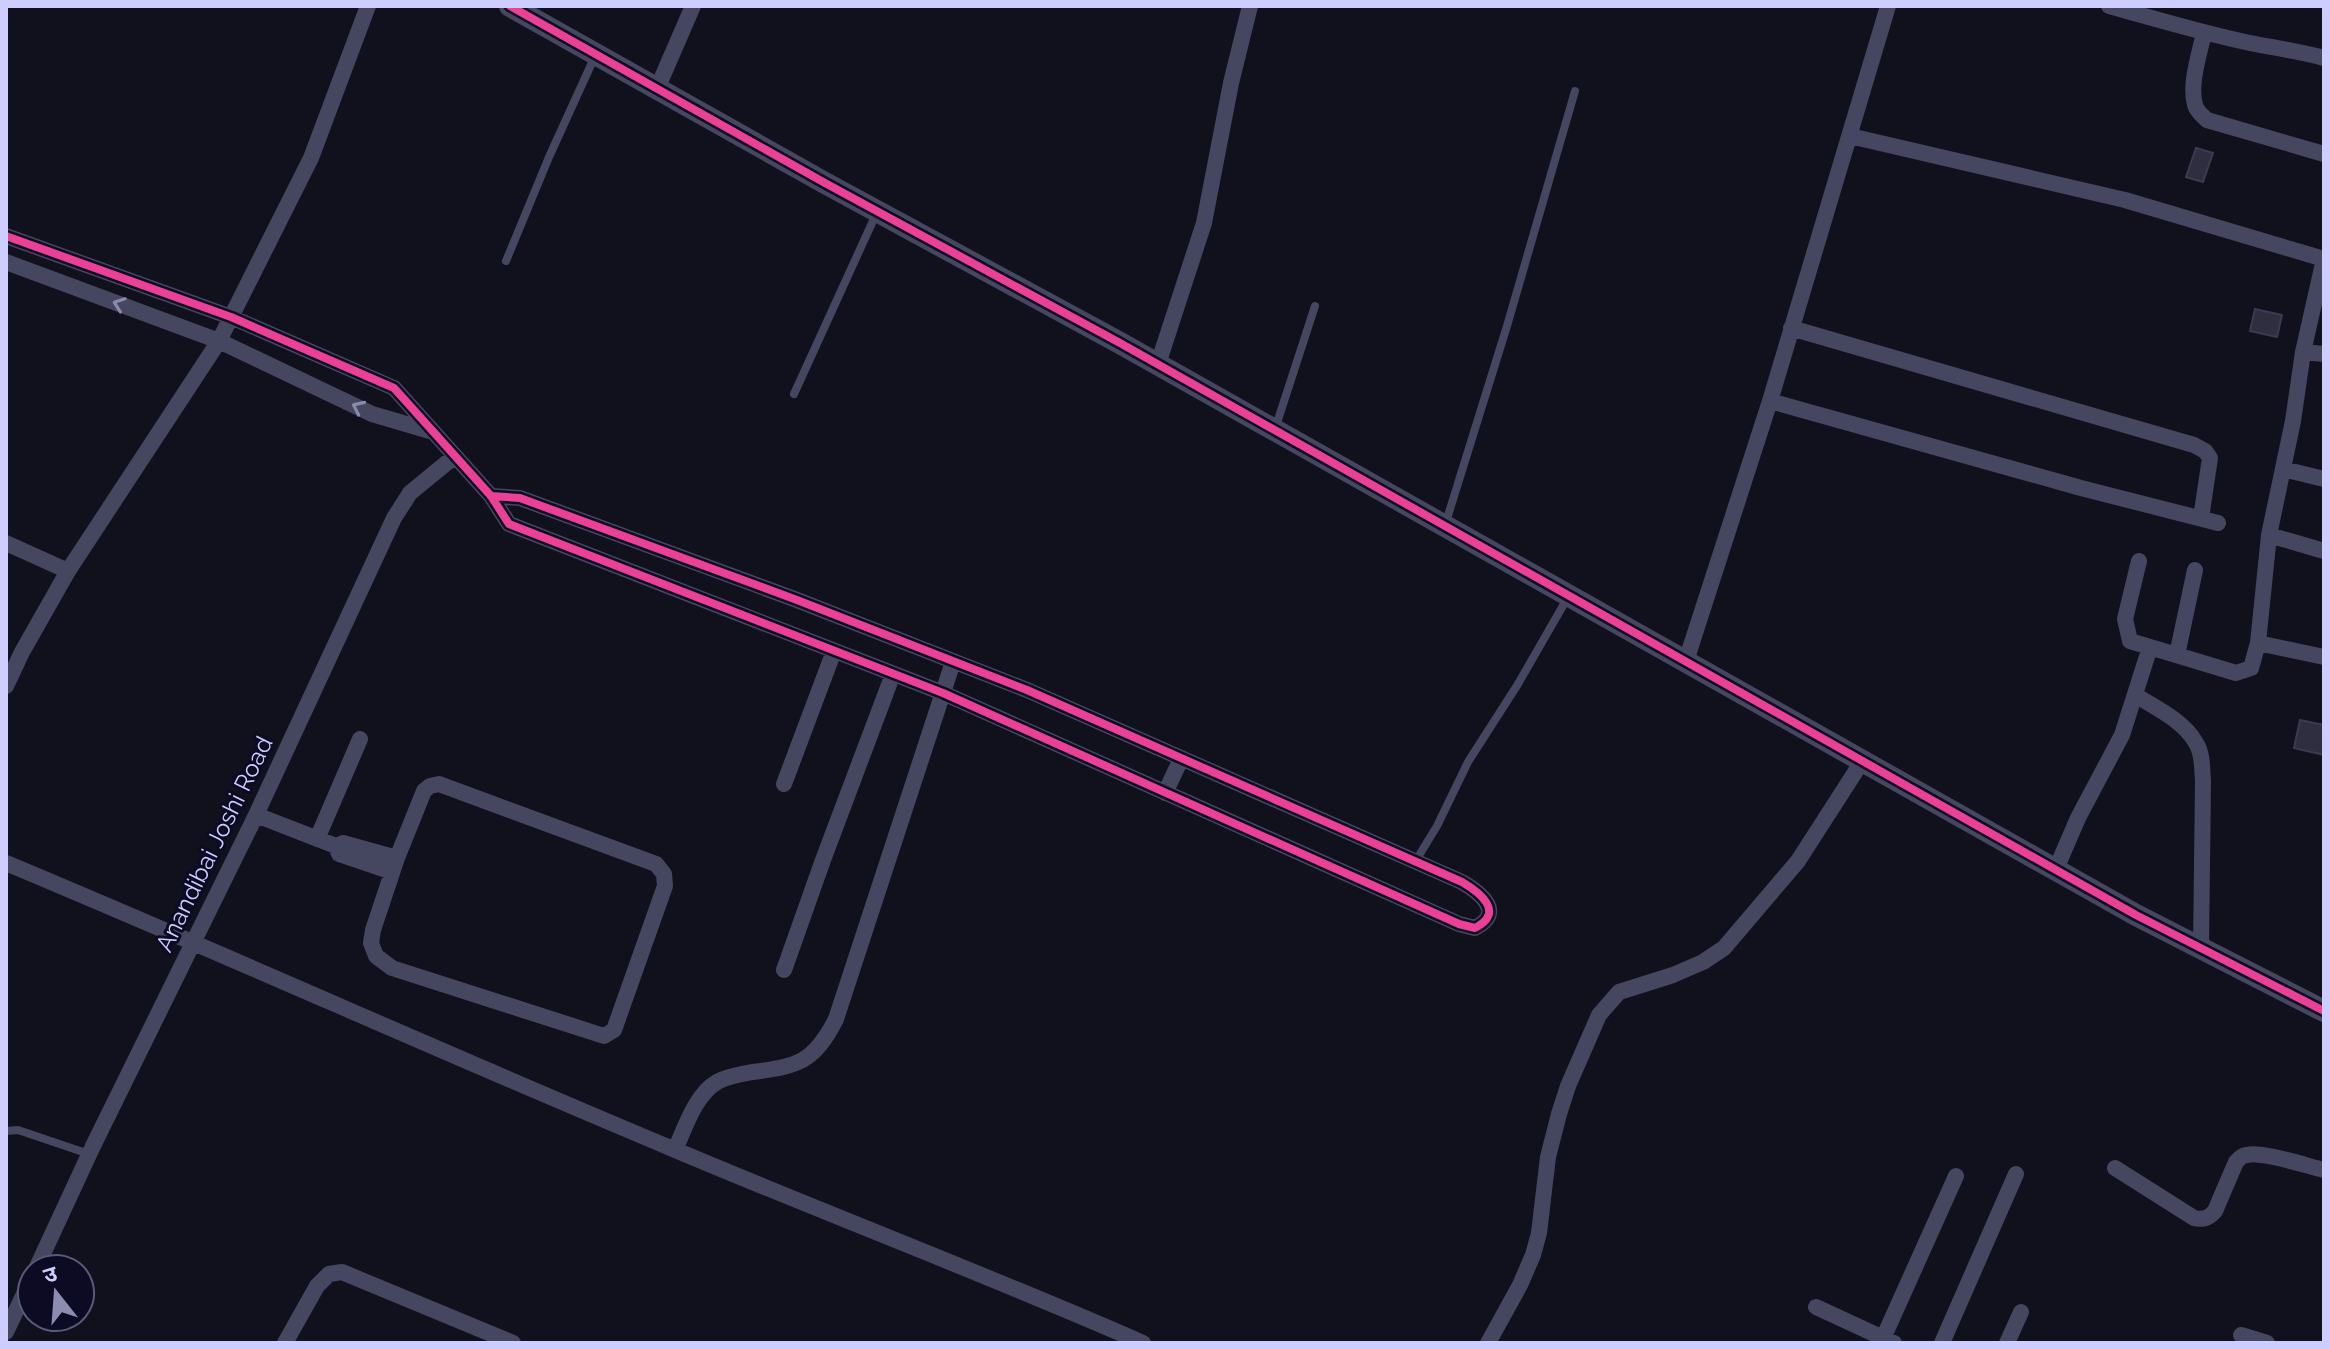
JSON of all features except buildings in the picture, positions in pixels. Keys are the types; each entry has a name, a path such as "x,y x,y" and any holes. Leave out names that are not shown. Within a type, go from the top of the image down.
{"street":[{"path":"6,686 68,571 219,341 311,158 368,6"},
{"path":"510,6 1158,364 2136,915 2324,1011"},
{"path":"657,89 693,6"},
{"path":"1158,364 1204,223 1231,83 1250,6"},
{"path":"1686,661 1770,401 1888,6"},
{"path":"2109,6 2204,32 2324,58"},
{"path":"2204,32 2194,88 2194,103 2198,112 2207,120 2324,154"},
{"path":"1850,136 2125,200 2324,259 2303,352 2269,535 2258,643 2251,668 2236,673 2130,641 2125,619 2139,561"},
{"path":"6,236 231,317 394,388 491,496 509,524 943,693 1459,924 1475,928 1483,924 1489,907 1476,891 1027,690 797,600 520,498 491,496"},
{"path":"6,262 219,341 372,414 432,431"},
{"path":"1791,328 2194,445 2210,458 2201,518"},
{"path":"2303,352 2324,354"},
{"path":"1770,401 2218,523"},
{"name":"Anandibai Joshi Road","path":"43,1253 256,815 394,518 410,493 455,456"},
{"path":"2283,469 2324,479"},
{"path":"2269,535 2324,551"},
{"path":"6,543 68,571"},
{"path":"2177,655 2195,570"},
{"path":"2258,643 2324,657"},
{"path":"2056,869 2078,818 2122,735 2150,647"},
{"path":"784,784 834,651"},
{"path":"675,1150 704,1093 716,1082 734,1075 786,1068 810,1057 827,1036 836,1019 953,662"},
{"path":"784,970 893,674"},
{"path":"2135,695 2180,724 2196,742 2201,756 2201,948"},
{"path":"317,839 360,739"},
{"path":"1165,793 1181,759"},
{"path":"1488,1343 1533,1255 1539,1233 1548,1157 1559,1114 1599,1015 1619,992 1673,975 1703,962 1724,948 1798,861 1863,760"},
{"path":"439,784 656,864 664,874 665,886 614,1030 604,1036 392,968 376,956 371,943 394,865 424,791 439,784"},
{"path":"256,815 339,848 394,865"},
{"path":"6,863 675,1150 1143,1343"},
{"path":"2115,1168 2194,1218 2202,1219 2215,1211 2236,1162 2242,1156 2262,1155 2324,1170"},
{"path":"1942,1343 2016,1174"},
{"path":"1816,1307 1886,1341 1956,1176"},
{"path":"285,1343 317,1286 329,1274 342,1272 513,1343"},
{"path":"6,1332 16,1311"},
{"path":"2007,1343 2021,1312"},
{"path":"2241,1335 2267,1343"}],"lane":[{"path":"506,261 595,54"},
{"path":"1445,527 1575,91"},
{"path":"794,394 878,211"},
{"path":"1274,430 1315,306"},
{"path":"1415,862 1437,826 1468,762 1518,684 1568,596"},
{"path":"6,1131 18,1130 89,1154"}],"cycle path":[{"path":"510,6 825,183 1120,343 2136,915 2324,1011"},
{"path":"6,236 231,317 394,388 491,496 509,524 943,693 1459,924 1475,928 1488,915 1489,909 1482,897 1462,882 1027,690 797,600 520,498 491,496"}]}
